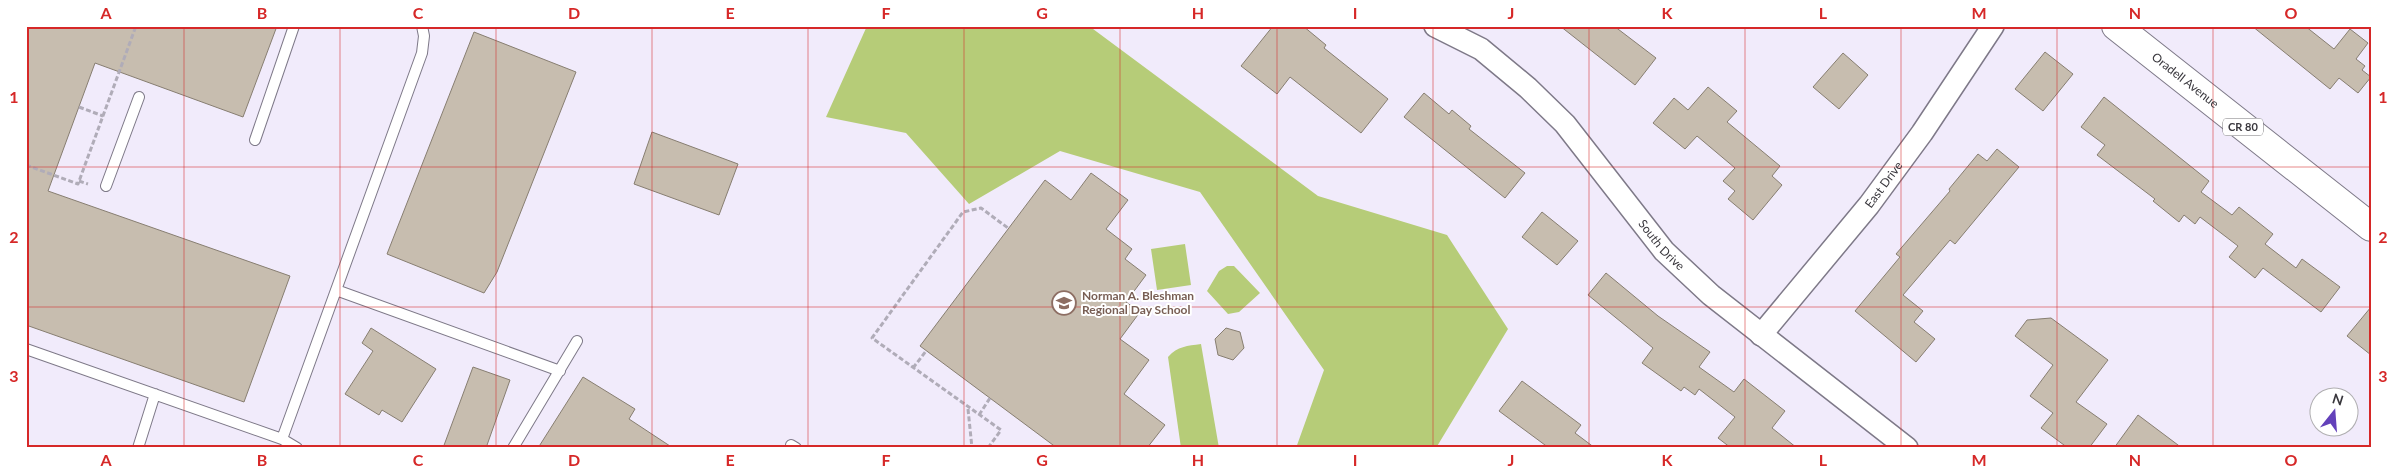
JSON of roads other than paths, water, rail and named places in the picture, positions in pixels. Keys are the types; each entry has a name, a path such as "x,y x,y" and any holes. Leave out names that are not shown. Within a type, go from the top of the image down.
{"main road":[{"name":"Oradell Avenue","path":"2116,26 2371,227"}],"street":[{"name":"South Drive","path":"1435,26 1481,49 1528,88 1565,124 1664,250 1711,295 1907,448"},
{"name":"East Drive","path":"1761,335 1869,205 1922,133 1993,26"}],"lane":[{"path":"255,140 294,26"},
{"path":"282,439 422,53 424,36 422,26"},
{"path":"106,186 139,97"},
{"path":"336,290 560,371"},
{"path":"513,448 576,341"},
{"path":"26,349 282,439 297,448"},
{"path":"138,448 155,394"}],"place":[{"name":"Norman A. Bleshman Regional Day School","path":"1064,303"}]}
